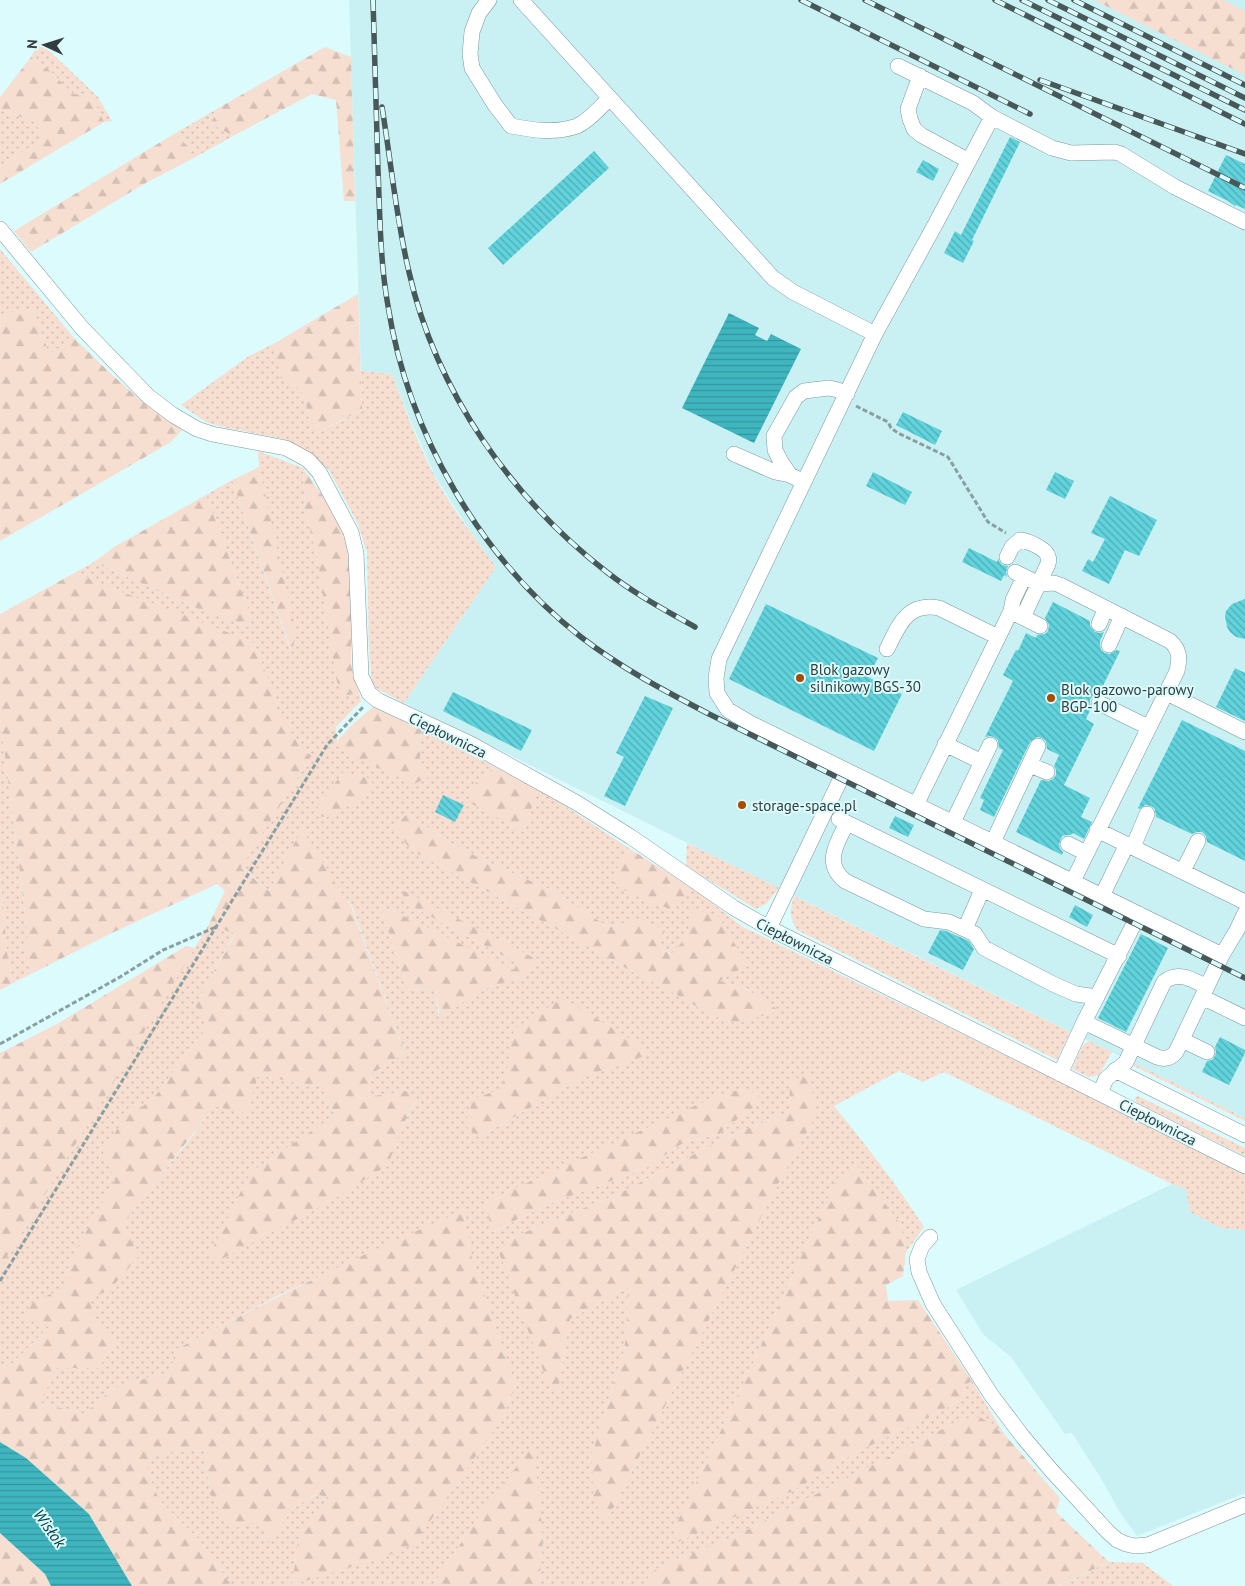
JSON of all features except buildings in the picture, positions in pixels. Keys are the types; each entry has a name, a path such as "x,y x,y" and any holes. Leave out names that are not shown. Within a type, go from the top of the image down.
{"street":[{"path":"490,0 479,13 472,32 470,54 472,68 495,105 511,126 540,131 559,130 577,126 610,98"},
{"path":"521,0 773,278 793,292 875,334"},
{"path":"898,66 973,103 992,117 1045,145 1061,151 1081,153 1115,152 1121,154 1175,187 1245,222"},
{"path":"920,76 908,108 914,129 921,135 969,161"},
{"path":"992,117 875,334 719,659 716,678 718,693 728,710 750,723 1222,955"},
{"path":"0,229 82,328 148,396 197,429 212,434 286,448 308,460 319,472 351,532 356,553 361,676 369,691"},
{"path":"790,475 775,450 774,436 796,397 804,392 817,389 833,389 846,397"},
{"path":"734,454 804,482"},
{"path":"916,804 998,636 1039,584 1048,564 1048,554 1020,540 1012,547 1007,557"},
{"path":"1040,626 1017,614 1013,600 1020,574 1039,584 1054,583 1060,585 1170,641 1179,653 1177,670 1073,881"},
{"path":"887,649 901,622 910,612 929,606 939,608 998,636"},
{"path":"1099,624 1106,608"},
{"path":"1109,645 1122,616"},
{"name":"Ciepłownicza","path":"369,691 391,707 471,744 577,803 631,837 734,908 769,928 1245,1166"},
{"path":"1166,692 1245,732"},
{"path":"1099,703 1148,728"},
{"path":"945,744 982,762"},
{"path":"953,822 990,745"},
{"path":"993,842 1038,746"},
{"path":"1030,765 1047,772"},
{"path":"769,928 845,770"},
{"path":"1102,896 1147,814"},
{"path":"1097,997 1076,994 1053,984 984,948 975,934 965,929 949,922 924,919 839,877 835,870 833,857 843,821 1119,956"},
{"path":"1097,830 1245,902"},
{"path":"1183,871 1198,841"},
{"path":"1068,844 1086,853"},
{"path":"965,929 982,890"},
{"path":"1084,1022 1157,1057 1173,1056 1222,955 1245,913"},
{"path":"1060,1074 1138,914"},
{"path":"1100,1093 1106,1079 1126,1062 1158,992 1169,977 1182,976 1190,978 1205,992 1245,1018"},
{"path":"1182,1040 1206,1052"},
{"path":"1115,1070 1245,1135"},
{"path":"930,1237 922,1246 917,1259 919,1272 933,1304 992,1396 1023,1438 1117,1540 1135,1546 1148,1544 1245,1505"}],"path":[{"path":"846,397 888,422 891,428 898,433 948,458 988,522 1020,540"},
{"path":"0,1281 327,745 369,691"},
{"path":"0,1044 120,977 162,950 216,926"}],"shaded area":[{"path":"349,0 1245,0 1245,1118 404,703 496,567 470,531 435,476 392,374 361,371"},
{"path":"1172,1184 1186,1189 1221,1228 1245,1230 1245,1493 1137,1536 1121,1514 1072,1433 1065,1434 1011,1357 983,1334 956,1290"}],"green space":[{"path":"1094,0 1223,0 1245,11 1245,75"},
{"path":"40,42 98,97 112,121 104,122 91,95 73,94 48,69 31,57"},
{"path":"325,47 351,57 355,201 344,201 336,100 312,94 233,136 210,123 222,106"},
{"path":"31,57 48,69 73,94 91,95 104,122 0,184 0,167 44,137 34,122 0,109 0,97"},
{"path":"222,106 210,123 233,136 192,159 190,148 174,134"},
{"path":"0,109 34,122 45,137 0,167"},
{"path":"174,134 190,148 192,159 144,184 31,252 14,231"},
{"path":"0,249 75,339 49,354 12,312 0,318"},
{"path":"358,294 362,410 320,432 310,420 302,391 280,377 275,343"},
{"path":"34,310 49,354 75,339 140,399 182,430 171,442 0,541 0,318 12,312"},
{"path":"275,343 280,376 302,391 310,420 320,432 362,410 361,371 392,374 417,439 435,477 456,512 496,567 404,703 372,686 369,647 367,553 358,524 329,470 311,454 284,439 206,422 181,405 249,356"},
{"path":"258,451 303,468 305,511 317,556 343,696 359,693 361,701 336,727 338,746 429,777 420,759 421,730 495,767 471,787 473,804 524,832 538,788 630,849 616,871 694,889 743,927 1036,1070 1245,1175 1245,1230 1221,1228 1190,1212 1186,1189 1172,1184 944,1072 923,1082 899,1071 834,1106 903,1195 924,1227 906,1252 901,1225 856,1165 836,1180 755,1359 674,1529 678,1541 793,1491 856,1452 962,1400 966,1383 972,1381 1004,1434 980,1418 962,1419 729,1539 662,1565 650,1574 644,1586 539,1586 543,1540 482,1512 432,1586 232,1586 198,1539 159,1500 147,1470 153,1454 204,1450 210,1494 261,1521 269,1543 293,1508 317,1494 334,1499 299,1535 292,1585 414,1544 499,1423 516,1386 472,1259 463,1211 281,1294 175,1350 171,1372 132,1382 111,1390 84,1414 41,1403 55,1368 99,1368 115,1340 98,1325 88,1301 112,1287 122,1225 214,1106 258,1075 307,1085 322,1086 335,1116 250,1173 401,1129 417,1099 406,1091 367,1097 371,1074 405,1053 352,906 343,896 302,830 269,891 241,867 312,755 303,752 285,722 254,643 94,582 78,571 94,562 194,607 251,628 249,611 206,495 232,480 291,652 259,467","holes":["407,814 455,846 549,889 602,923 613,926 640,919 665,931 658,947 672,954 686,938 693,909 719,981 745,988 779,1011 737,1023 711,1015 667,989 411,850","402,901 538,960 526,976 483,989 439,1018 435,989 408,990 379,904 514,971 517,963","652,1053 584,1077 479,1137 473,1099 501,1090 507,1069","790,1080 817,1114 778,1184 606,1522 592,1454 624,1351 628,1287 570,1319 557,1397 511,1238 618,1194 729,1136 789,1112","764,1099 720,1134 683,1143 646,1168 546,1205 493,1232 485,1202"]},
{"path":"259,467 296,632 292,653 232,480"},
{"path":"303,468 322,495 348,541 351,665 359,693 342,696 336,678 317,556 305,511"},
{"path":"206,495 249,611 251,628 194,607 94,562 114,547"},
{"path":"78,571 94,582 172,610 254,643 285,722 303,752 312,755 241,868 269,891 302,829 351,906 405,1053 371,1074 367,1097 406,1091 417,1098 401,1129 388,1165 329,1202 218,1261 210,1254 250,1173 335,1115 322,1086 307,1085 258,1075 247,1114 214,1106 122,1225 140,1255 112,1287 89,1301 98,1325 115,1340 99,1368 55,1368 41,1403 84,1414 111,1390 132,1382 171,1372 175,1350 318,1277 463,1211 472,1259 516,1386 499,1423 414,1544 384,1557 292,1585 299,1535 334,1499 316,1494 293,1508 269,1543 261,1521 231,1529 210,1494 204,1450 153,1454 147,1470 159,1500 198,1539 232,1586 132,1586 89,1514 26,1458 0,1442 0,1372 12,1364 50,1326 26,1320 31,1304 66,1286 69,1262 115,1180 103,1152 133,1104 142,1107 156,1095 209,1023 195,1006 235,934 209,924 225,891 217,884 114,932 31,974 26,953 28,935 0,717 0,614"},
{"path":"373,707 421,730 420,759 429,777 414,784 349,755 338,746 338,740"},
{"path":"0,717 28,935 26,953 31,974 13,983 8,960 0,875"},
{"path":"495,767 538,788 524,832 472,804 471,787"},
{"path":"343,772 368,778 376,787 361,799 328,817 314,816 318,807"},
{"path":"407,814 455,846 549,889 602,923 613,926 640,919 665,931 658,947 671,954 686,938 693,909 719,917 747,965 720,981 744,988 780,1011 737,1023 711,1015 667,989 411,850 394,828"},
{"path":"687,843 779,888 766,904 756,909 686,866"},
{"path":"630,849 694,889 672,909 653,904 614,885 616,871"},
{"path":"0,875 8,960 13,983 0,990"},
{"path":"404,891 538,960 526,976 483,989 439,1019 435,989 408,990 379,904 514,970 517,963 402,901"},
{"path":"794,896 1070,1032 1057,1060 797,930 791,913"},
{"path":"209,924 235,933 195,1006 209,1023 156,1095 142,1108 134,1104 115,1180 69,1262 66,1286 50,1326 12,1364 0,1372 0,1268"},
{"path":"186,946 195,948 0,1268 0,1053 57,1024"},
{"path":"563,998 653,1053 584,1077 479,1137 465,1125 473,1099 501,1089 507,1069 514,1029"},
{"path":"1089,1041 1112,1052 1099,1075 1089,1077 1072,1069 1083,1045"},
{"path":"1132,1062 1245,1118 1245,1121 1132,1065"},
{"path":"809,1076 817,1114 778,1184 606,1522 593,1498 592,1454 624,1351 628,1287 570,1319 557,1397 549,1386 498,1250 511,1238 618,1194 729,1136 789,1112 790,1079"},
{"path":"746,1088 765,1099 720,1134 683,1143 646,1168 546,1205 492,1232 485,1202 714,1097"},
{"path":"1138,1096 1245,1148 1245,1156 1136,1102 1135,1098"},
{"path":"856,1165 901,1225 906,1252 903,1276 886,1285 888,1301 918,1300 972,1381 966,1384 962,1400 857,1452 793,1491 678,1542 674,1529 755,1359 836,1180"},
{"path":"980,1417 1004,1434 1060,1498 1056,1512 1109,1562 1058,1586 644,1586 650,1574 662,1565 729,1539 962,1419"},
{"path":"534,1444 543,1540 539,1586 432,1586 482,1512"},
{"path":"0,1533 45,1574 51,1586 0,1586"},
{"path":"1109,1562 1143,1563 1173,1586 1059,1586"}],"water":[{"path":"729,313 759,328 755,335 767,341 771,334 801,349 754,443 682,408"},
{"name":"Wisłok","path":"0,1442 26,1458 89,1514 132,1586 51,1586 45,1574 0,1533"}],"railway":[{"path":"373,0 382,255 385,289 398,353 412,400 431,446 454,489 481,531 511,570 545,605 581,637 627,669 660,688 709,714 1245,978"},
{"path":"801,0 1030,114"},
{"path":"865,0 1245,188"},
{"path":"995,0 1245,124"},
{"path":"1022,0 1245,110"},
{"path":"1048,0 1245,98"},
{"path":"1074,0 1245,85"},
{"path":"1040,80 1245,154"},
{"path":"382,107 404,252 421,316 438,359 459,400 483,440 510,477 540,512 573,544 629,588 695,627"}],"place":[{"name":"Blok gazowy silnikowy BGS-30","path":"800,678"},
{"name":"Blok gazowo-parowy BGP-100","path":"1051,698"},
{"name":"storage-space.pl","path":"742,805"}]}
